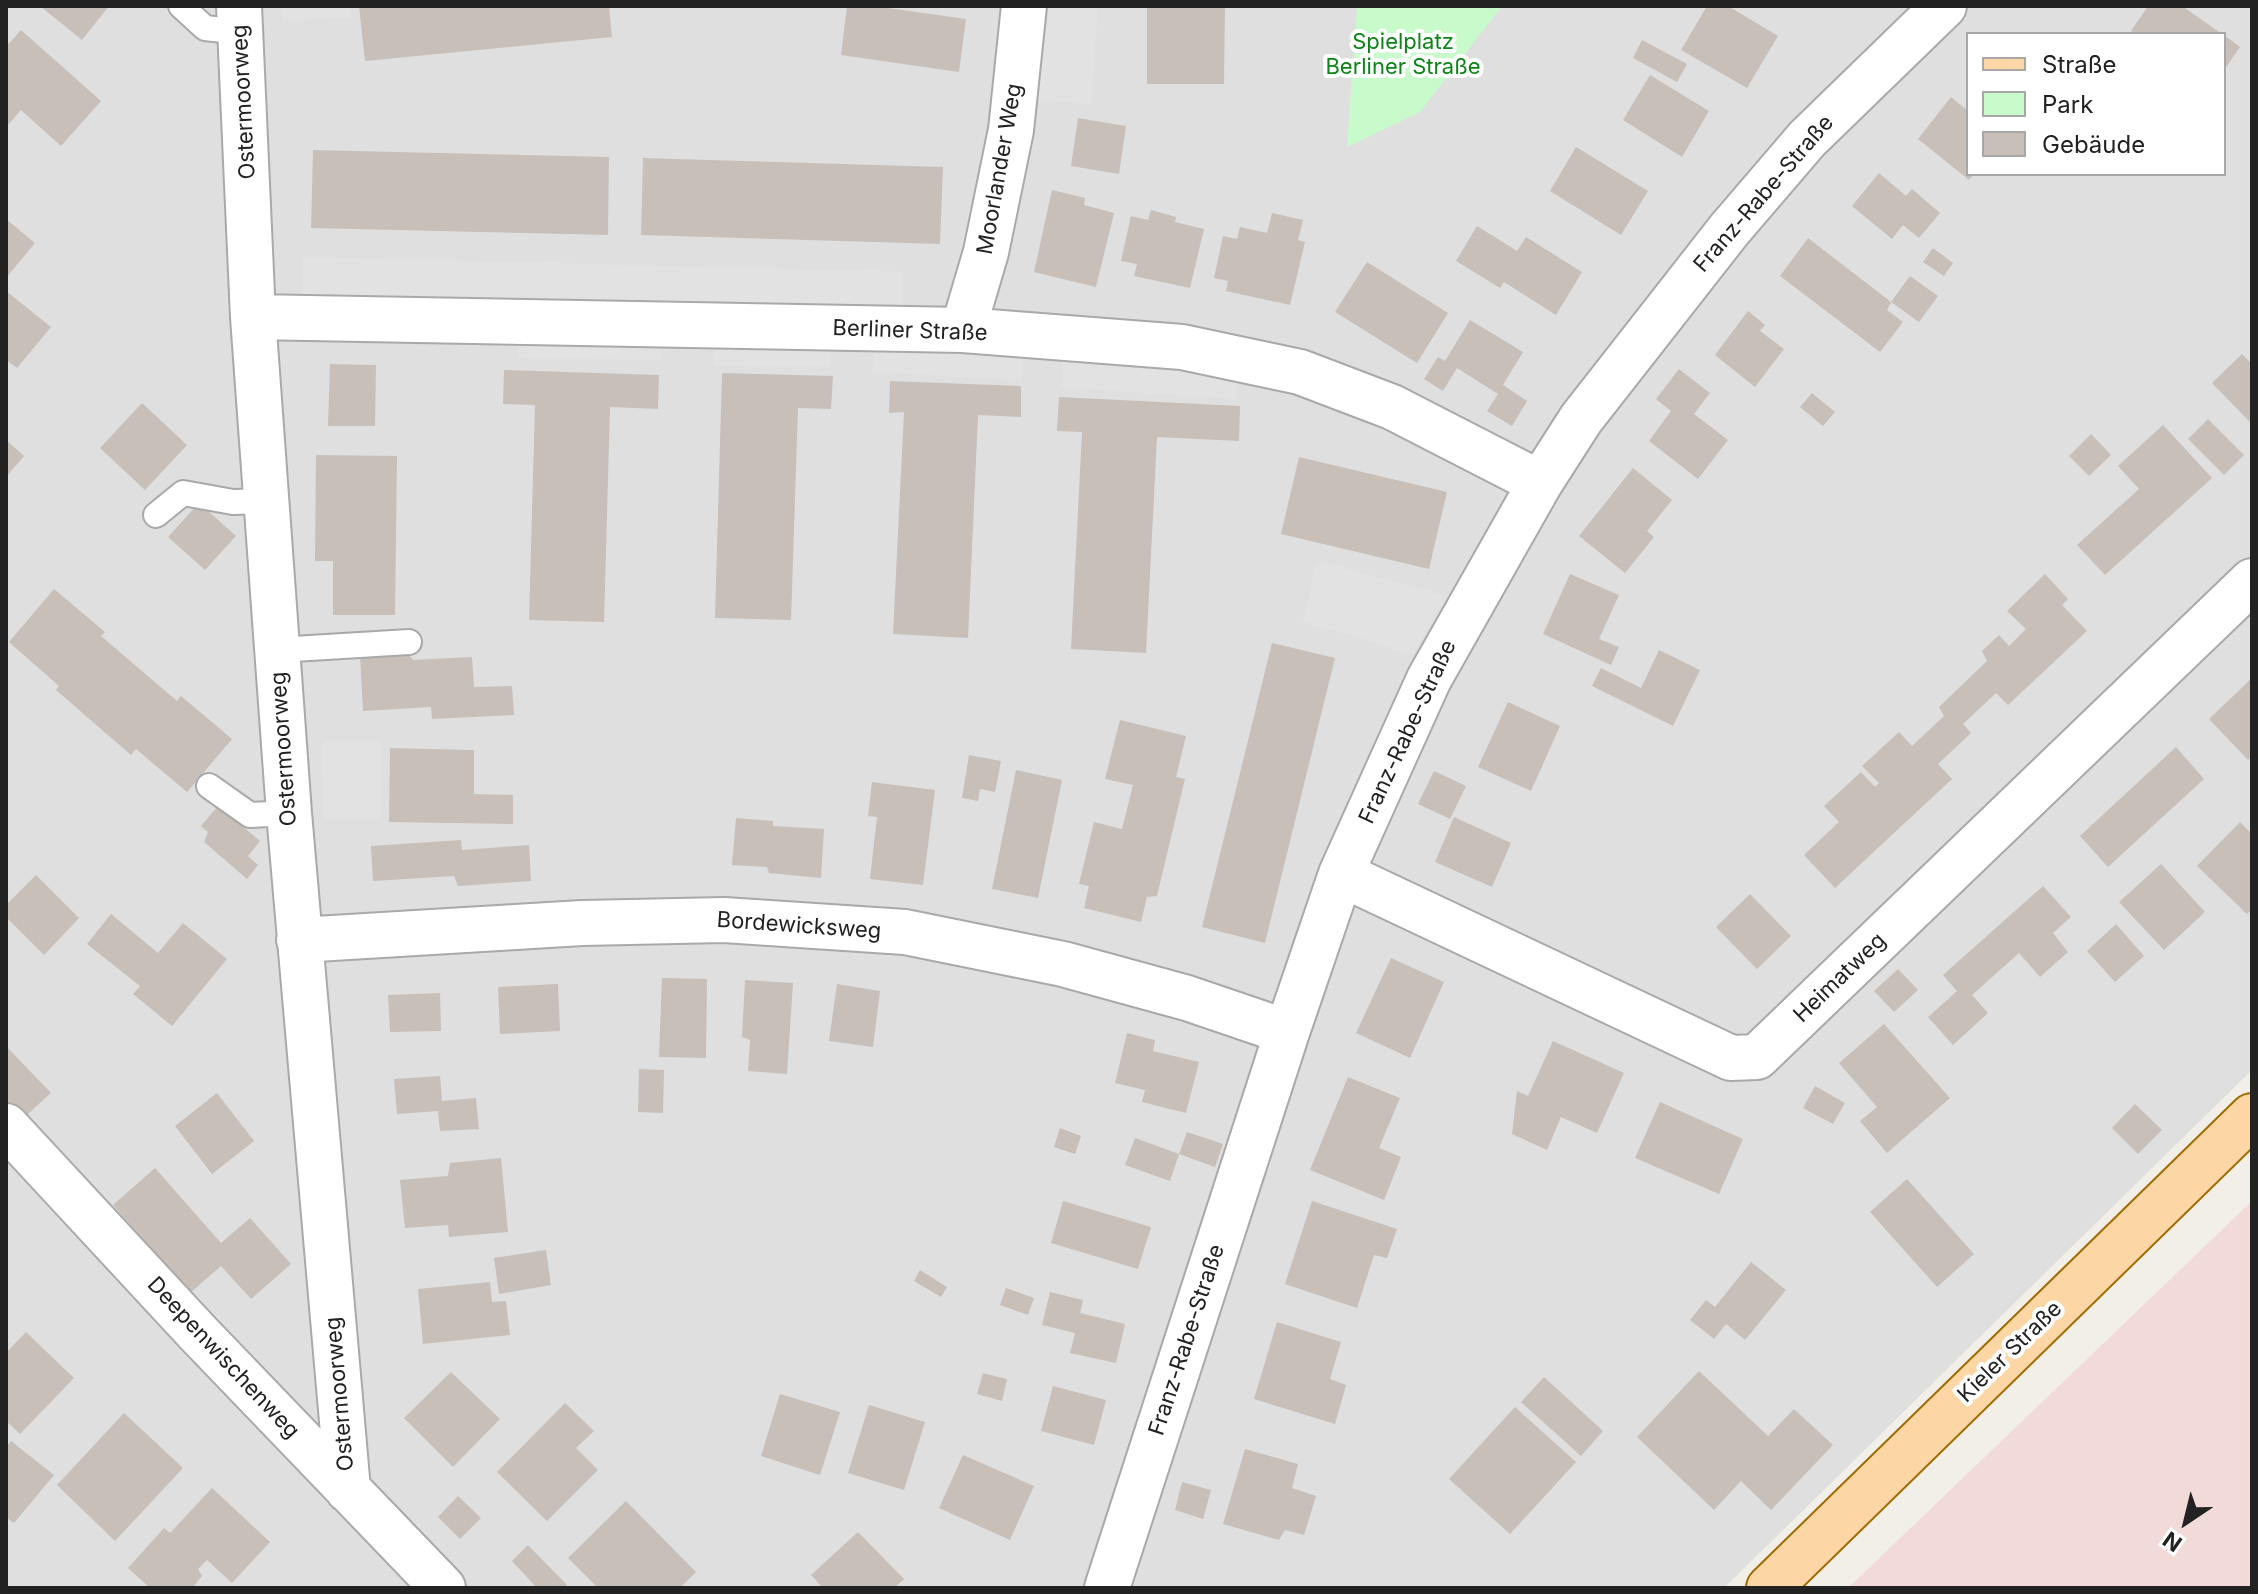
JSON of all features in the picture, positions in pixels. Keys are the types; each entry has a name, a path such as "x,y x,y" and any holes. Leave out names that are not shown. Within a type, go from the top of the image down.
{"main road":[{"name":"Kieler Straße","path":"1769,1588 2252,1116"}],"street":[{"name":"Moorlander Weg","path":"963,330 986,252 1011,130 1024,6"},
{"name":"Franz-Rabe-Straße","path":"1107,1588 1341,874 1429,679 1540,483 1581,419 1738,219 1807,139 1944,6"},
{"name":"Ostermoorweg","path":"240,19 253,317 277,650 299,940 348,1490"},
{"name":"Berliner Straße","path":"253,317 963,330 1182,347 1300,372 1392,407 1540,483"},
{"name":"Heimatweg","path":"1341,874 1731,1058 1757,1057 2252,581"},
{"name":"Bordewicksweg","path":"299,940 582,923 724,920 905,932 1063,964 1187,998 1287,1032"},
{"name":"Deepenwischenweg","path":"6,1126 443,1588"}],"lane":[{"path":"181,6 205,28 240,19"},
{"path":"156,515 183,493 233,502 267,501"},
{"path":"277,650 409,642"},
{"path":"209,786 250,815 289,813"}],"shaded area":[{"path":"6,6 2252,6 2252,1070 1724,1588 6,1588"},
{"path":"281,6 351,6 351,18 282,20"},
{"path":"1024,6 1098,6 1091,104 1015,98"},
{"path":"303,257 903,272 903,329 1024,336 1022,380 873,372 874,330 830,328 830,367 713,366 715,327 661,325 661,360 517,358 518,323 302,318"},
{"path":"1064,338 1238,359 1236,399 1061,387"},
{"path":"1317,561 1446,596 1413,654 1303,621"},
{"path":"322,741 381,741 381,819 323,819"},
{"path":"2252,1201 2252,1588 1848,1588"}],"green space":[{"name":"Spielplatz Berliner Straße","path":"1357,6 1502,6 1420,112 1347,147"}],"building":[{"path":"40,6 109,6 82,40"},
{"path":"359,6 609,6 612,37 365,61"},
{"path":"847,6 874,6 966,19 959,72 841,55"},
{"path":"1147,6 1225,6 1224,84 1147,84"},
{"path":"1707,6 1728,6 1778,36 1747,88 1681,50"},
{"path":"2148,6 2182,6 2219,32 2133,32"},
{"path":"21,30 101,101 61,146 21,110 8,125 6,123 6,47"},
{"path":"2226,36 2240,47 2226,67"},
{"path":"1642,40 1687,64 1677,82 1633,58"},
{"path":"1650,75 1709,111 1682,157 1623,120"},
{"path":"1951,97 1966,109 1966,176 1972,176 1969,180 1918,139"},
{"path":"1078,118 1126,126 1119,174 1071,166"},
{"path":"1576,147 1648,191 1621,235 1550,191"},
{"path":"313,150 609,157 608,235 311,228"},
{"path":"643,158 943,167 940,244 641,235"},
{"path":"1879,173 1906,196 1912,189 1940,213 1919,238 1903,225 1892,239 1852,206"},
{"path":"1052,190 1085,198 1084,205 1114,213 1096,287 1034,272"},
{"path":"1151,210 1176,217 1175,222 1204,229 1190,288 1134,276 1137,264 1121,261 1131,216 1148,220"},
{"path":"1272,213 1303,220 1298,240 1305,242 1290,305 1226,291 1228,281 1214,278 1223,236 1237,239 1240,227 1267,233"},
{"path":"6,219 35,243 6,278"},
{"path":"1477,226 1517,251 1526,237 1582,272 1556,315 1504,282 1500,288 1456,261"},
{"path":"1808,238 1891,302 1887,310 1903,322 1880,352 1780,276"},
{"path":"1933,248 1953,263 1944,276 1923,262"},
{"path":"1367,262 1448,313 1417,363 1335,312"},
{"path":"1910,276 1938,296 1919,322 1891,302"},
{"path":"6,291 51,327 17,368 6,360"},
{"path":"1748,311 1765,325 1760,331 1784,349 1755,387 1715,355"},
{"path":"1470,320 1523,352 1503,385 1527,401 1512,426 1487,411 1498,394 1457,368 1443,391 1424,379 1438,357 1445,361"},
{"path":"2242,354 2252,364 2252,424 2212,383"},
{"path":"330,364 376,365 375,426 328,426"},
{"path":"1679,369 1710,393 1694,414 1728,440 1698,479 1649,441 1671,411 1656,399"},
{"path":"504,370 659,375 658,409 610,407 604,622 529,620 535,405 503,404"},
{"path":"722,373 833,376 831,409 798,408 791,620 715,618"},
{"path":"890,381 1021,386 1021,417 978,415 968,638 893,634 904,412 889,413"},
{"path":"1812,393 1835,412 1823,426 1800,407"},
{"path":"1059,397 1240,406 1239,441 1157,437 1146,653 1071,649 1082,432 1057,431"},
{"path":"142,403 187,445 145,490 100,448"},
{"path":"2208,419 2244,455 2224,475 2188,439"},
{"path":"2163,425 2212,478 2105,575 2077,545 2139,489 2118,466"},
{"path":"2091,434 2111,455 2089,476 2069,456"},
{"path":"6,440 24,456 6,477"},
{"path":"316,455 397,456 395,615 333,615 333,561 315,561"},
{"path":"1299,457 1447,492 1429,569 1281,534"},
{"path":"1633,468 1672,500 1647,531 1654,537 1625,573 1579,536"},
{"path":"199,503 236,536 205,570 168,537"},
{"path":"1570,574 1619,595 1599,639 1619,647 1611,665 1543,634"},
{"path":"2045,574 2068,599 2062,605 2087,631 2008,705 1996,693 1963,724 1971,733 1938,764 1952,779 1835,888 1804,855 1839,822 1824,806 1861,772 1875,787 1879,783 1862,766 1899,732 1912,746 1944,716 1939,707 1987,661 1982,651 1999,635 2009,646 2026,629 2007,611"},
{"path":"54,589 105,632 101,636 177,701 181,696 232,739 187,792 136,749 131,755 56,690 59,686 9,642"},
{"path":"1272,643 1335,658 1265,943 1202,927"},
{"path":"1659,650 1700,670 1673,726 1592,686 1601,668 1641,688"},
{"path":"407,652 413,660 472,657 474,687 512,686 514,715 432,719 431,707 363,711 360,655"},
{"path":"2252,678 2252,756 2248,760 2209,719"},
{"path":"1508,702 1560,726 1531,791 1478,767"},
{"path":"1120,720 1186,736 1176,777 1185,779 1157,896 1147,897 1141,922 1084,908 1089,886 1079,884 1094,822 1122,829 1133,785 1105,779"},
{"path":"2176,747 2204,779 2108,867 2080,836"},
{"path":"390,748 474,750 474,794 513,795 513,824 389,822"},
{"path":"969,755 1001,761 995,792 980,789 978,801 962,798"},
{"path":"1016,770 1062,780 1038,898 992,889"},
{"path":"1434,771 1466,786 1450,819 1418,804"},
{"path":"872,782 935,790 923,885 870,879 877,817 868,816"},
{"path":"218,806 260,841 248,856 258,865 247,879 204,842 208,832 201,826"},
{"path":"1454,817 1511,843 1492,887 1435,862"},
{"path":"736,818 773,821 773,826 824,829 821,878 769,873 767,867 732,865"},
{"path":"2240,822 2252,834 2252,909 2247,914 2197,866"},
{"path":"461,840 462,850 529,845 531,881 458,886 454,876 373,881 371,846"},
{"path":"2161,864 2205,912 2164,950 2119,902"},
{"path":"36,875 79,918 44,955 6,917 6,905"},
{"path":"2043,886 2071,917 2053,933 2068,952 2040,977 2019,953 1972,995 1988,1013 1953,1045 1928,1017 1957,991 1943,975"},
{"path":"1750,894 1791,936 1757,969 1716,927"},
{"path":"111,914 158,953 183,923 227,959 172,1026 133,994 140,986 87,944"},
{"path":"2116,924 2144,956 2115,982 2087,951"},
{"path":"1391,958 1444,982 1410,1058 1356,1033"},
{"path":"1898,969 1918,990 1894,1012 1874,991"},
{"path":"662,978 707,979 706,1058 659,1057"},
{"path":"745,980 793,983 787,1074 748,1071 750,1040 742,1037"},
{"path":"558,984 560,1031 500,1034 498,987"},
{"path":"837,984 880,991 873,1047 829,1041"},
{"path":"440,993 441,1031 390,1032 388,995"},
{"path":"1884,1024 1950,1098 1887,1153 1860,1121 1877,1107 1839,1063"},
{"path":"1127,1033 1155,1040 1153,1051 1199,1062 1186,1113 1142,1102 1145,1090 1115,1083"},
{"path":"1553,1041 1624,1073 1597,1133 1561,1117 1547,1150 1512,1134 1517,1091 1528,1096"},
{"path":"6,1046 51,1093 19,1122 6,1108"},
{"path":"639,1069 664,1070 663,1113 638,1112"},
{"path":"440,1076 442,1101 476,1098 479,1129 440,1131 438,1111 397,1114 394,1079"},
{"path":"1348,1077 1400,1098 1379,1148 1401,1157 1384,1200 1310,1170"},
{"path":"1815,1086 1845,1103 1833,1124 1803,1108"},
{"path":"217,1093 254,1141 212,1174 175,1126"},
{"path":"1660,1102 1743,1139 1719,1194 1635,1158"},
{"path":"2135,1104 2162,1130 2138,1154 2112,1128"},
{"path":"1060,1128 1081,1136 1075,1154 1054,1147"},
{"path":"1187,1132 1223,1144 1215,1167 1179,1154"},
{"path":"1135,1138 1179,1154 1170,1181 1125,1165"},
{"path":"501,1158 508,1232 449,1237 448,1225 405,1228 400,1180 448,1176 450,1163"},
{"path":"155,1168 221,1243 250,1218 291,1264 251,1299 221,1266 190,1293 113,1205"},
{"path":"1907,1179 1974,1254 1937,1287 1870,1212"},
{"path":"1063,1201 1151,1227 1138,1269 1051,1243"},
{"path":"1312,1201 1397,1229 1387,1258 1374,1255 1357,1308 1285,1284"},
{"path":"546,1250 551,1285 499,1294 494,1258"},
{"path":"1751,1262 1786,1290 1745,1340 1726,1324 1714,1339 1690,1320 1706,1300 1715,1307"},
{"path":"920,1270 947,1287 941,1297 914,1281"},
{"path":"490,1282 492,1302 506,1301 510,1335 423,1344 418,1289"},
{"path":"1006,1288 1034,1298 1028,1315 1000,1305"},
{"path":"1050,1292 1083,1300 1080,1313 1125,1324 1116,1363 1070,1353 1075,1333 1042,1325"},
{"path":"1277,1322 1341,1342 1330,1379 1346,1385 1335,1424 1254,1399"},
{"path":"26,1332 74,1378 20,1434 6,1421 6,1353"},
{"path":"1699,1371 1768,1436 1794,1409 1833,1445 1771,1510 1741,1481 1714,1510 1637,1437"},
{"path":"451,1372 500,1419 453,1467 404,1418"},
{"path":"983,1373 1007,1379 1002,1401 977,1394"},
{"path":"1544,1377 1603,1431 1581,1456 1521,1402"},
{"path":"1053,1386 1106,1400 1094,1445 1041,1431"},
{"path":"780,1394 840,1412 820,1475 761,1456"},
{"path":"565,1403 594,1431 576,1448 598,1470 547,1521 497,1472"},
{"path":"869,1405 925,1422 904,1490 848,1473"},
{"path":"1515,1407 1576,1462 1510,1534 1449,1479"},
{"path":"124,1413 183,1468 115,1541 57,1485"},
{"path":"11,1441 54,1475 14,1523 6,1517 6,1447"},
{"path":"1245,1449 1298,1464 1292,1488 1316,1496 1304,1535 1285,1530 1279,1540 1223,1524"},
{"path":"963,1455 1034,1486 1010,1540 939,1508"},
{"path":"1182,1482 1211,1490 1203,1519 1175,1510"},
{"path":"212,1488 270,1542 232,1583 207,1560 198,1569 202,1576 192,1588 150,1588 128,1568 164,1528 170,1533"},
{"path":"458,1496 481,1518 460,1539 438,1517"},
{"path":"626,1501 696,1572 680,1588 598,1588 568,1558"},
{"path":"858,1532 904,1579 894,1588 823,1588 811,1575"},
{"path":"528,1545 567,1585 563,1588 537,1588 512,1561"}]}
